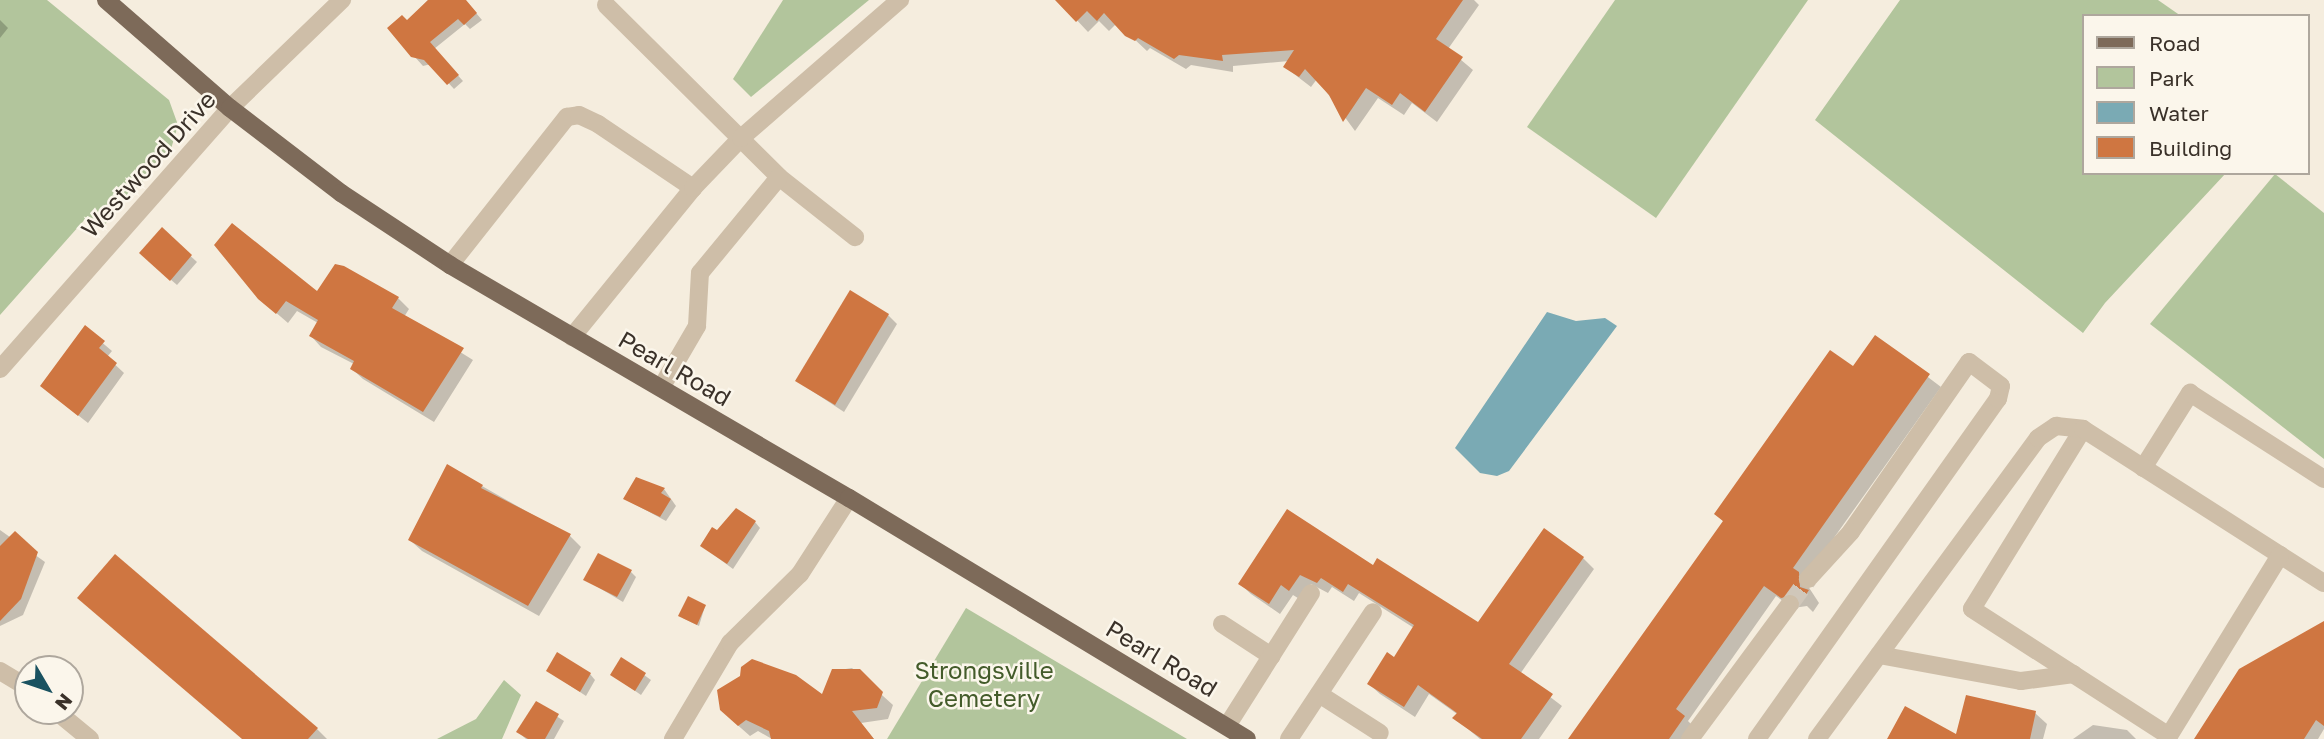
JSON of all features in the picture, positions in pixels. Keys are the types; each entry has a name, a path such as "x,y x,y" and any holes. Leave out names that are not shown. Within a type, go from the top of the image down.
{"main road":[{"name":"Pearl Road","path":"106,0 230,107 341,193 450,265 849,498 1247,739"}],"street":[{"name":"Westwood Drive","path":"0,369 230,107 342,0"},
{"path":"572,337 693,188 741,138 900,0"},
{"path":"606,5 779,177 855,237"},
{"path":"450,265 567,117 579,115 598,124 693,188"},
{"path":"665,381 697,326 700,273 779,177"},
{"path":"1757,739 1998,399 2001,386 1969,362 1851,532 1808,579"},
{"path":"2143,468 2190,393 2324,479"},
{"path":"1817,739 2038,438 2056,426 2083,429 2324,583"},
{"path":"2083,429 1972,609 2169,738 2280,555"},
{"path":"673,739 730,643 800,574 849,498"},
{"path":"1227,726 1311,593"},
{"path":"1690,739 1790,604"},
{"path":"1289,739 1373,612"},
{"path":"1222,624 1271,656"},
{"path":"1879,655 2021,681 2074,674"},
{"path":"1319,694 1380,733"},
{"path":"73,725 90,739"}],"green space":[{"path":"0,0 47,0 169,100 178,125 171,149 101,229 87,217 0,315"},
{"path":"783,0 869,0 751,97 733,79"},
{"path":"1615,0 1808,0 1656,218 1527,127"},
{"path":"1900,0 2158,0 2178,14 2082,14 2082,175 2224,175 2105,303 2083,333 1815,120"},
{"path":"2276,175 2324,213 2324,459 2150,324"},
{"name":"Strongsville Cemetery","path":"966,608 1187,739 887,739"},
{"path":"504,680 521,695 502,739 437,739 476,719"}],"water":[{"path":"1547,312 1576,321 1605,318 1617,326 1509,471 1497,476 1480,473 1455,448"}],"building":[{"path":"428,0 466,0 477,13 464,25 458,19 430,42 459,75 447,85 424,60 411,57 387,28 402,15 407,20"},
{"path":"1055,0 1463,0 1436,39 1463,57 1425,112 1400,93 1392,105 1366,88 1343,122 1329,95 1305,69 1299,77 1283,67 1294,50 1222,55 1223,61 1179,55 1174,59 1138,38 1135,41 1125,36 1104,13 1097,21 1087,11 1076,22"},
{"path":"232,223 317,291 335,264 344,266 399,297 392,308 464,348 423,412 350,369 354,361 309,336 318,320 286,301 276,314 258,299 214,245"},
{"path":"162,227 192,255 170,281 139,253"},
{"path":"850,290 889,314 835,405 795,381"},
{"path":"85,325 105,341 99,348 117,363 78,416 40,386"},
{"path":"1875,335 1930,374 1793,568 1799,572 1800,587 1809,590 1801,602 1796,595 1781,598 1764,586 1676,709 1685,716 1669,739 1568,739 1723,521 1714,514 1830,350 1853,366"},
{"path":"447,464 483,485 481,488 571,534 528,606 408,540"},
{"path":"636,477 665,488 661,493 671,499 660,517 623,499"},
{"path":"736,508 756,521 727,564 700,546 712,527 717,530"},
{"path":"1287,509 1373,565 1377,558 1478,622 1544,528 1584,557 1509,664 1553,694 1521,739 1482,739 1452,718 1457,713 1418,685 1404,707 1367,684 1387,652 1394,657 1414,625 1348,584 1343,592 1321,578 1317,583 1300,575 1289,591 1281,585 1269,604 1238,584"},
{"path":"15,531 38,552 21,599 0,621 0,546"},
{"path":"598,553 632,570 617,597 583,580"},
{"path":"115,554 318,728 308,739 242,739 77,598"},
{"path":"688,596 706,605 697,625 678,616"},
{"path":"2324,621 2324,726 2316,720 2304,739 2194,739 2239,669"},
{"path":"557,652 591,673 580,692 546,671"},
{"path":"621,657 646,673 635,691 610,675"},
{"path":"752,659 796,675 822,694 832,669 860,669 883,692 877,708 852,711 874,739 771,739 769,731 746,720 738,726 720,710 717,690 740,676 741,667"},
{"path":"1966,695 2036,711 2030,739 1887,739 1905,706 1956,734"},
{"path":"536,701 559,714 545,739 528,739 516,732"}],"tunnel":[{"path":"1790,604 1808,579"}]}
